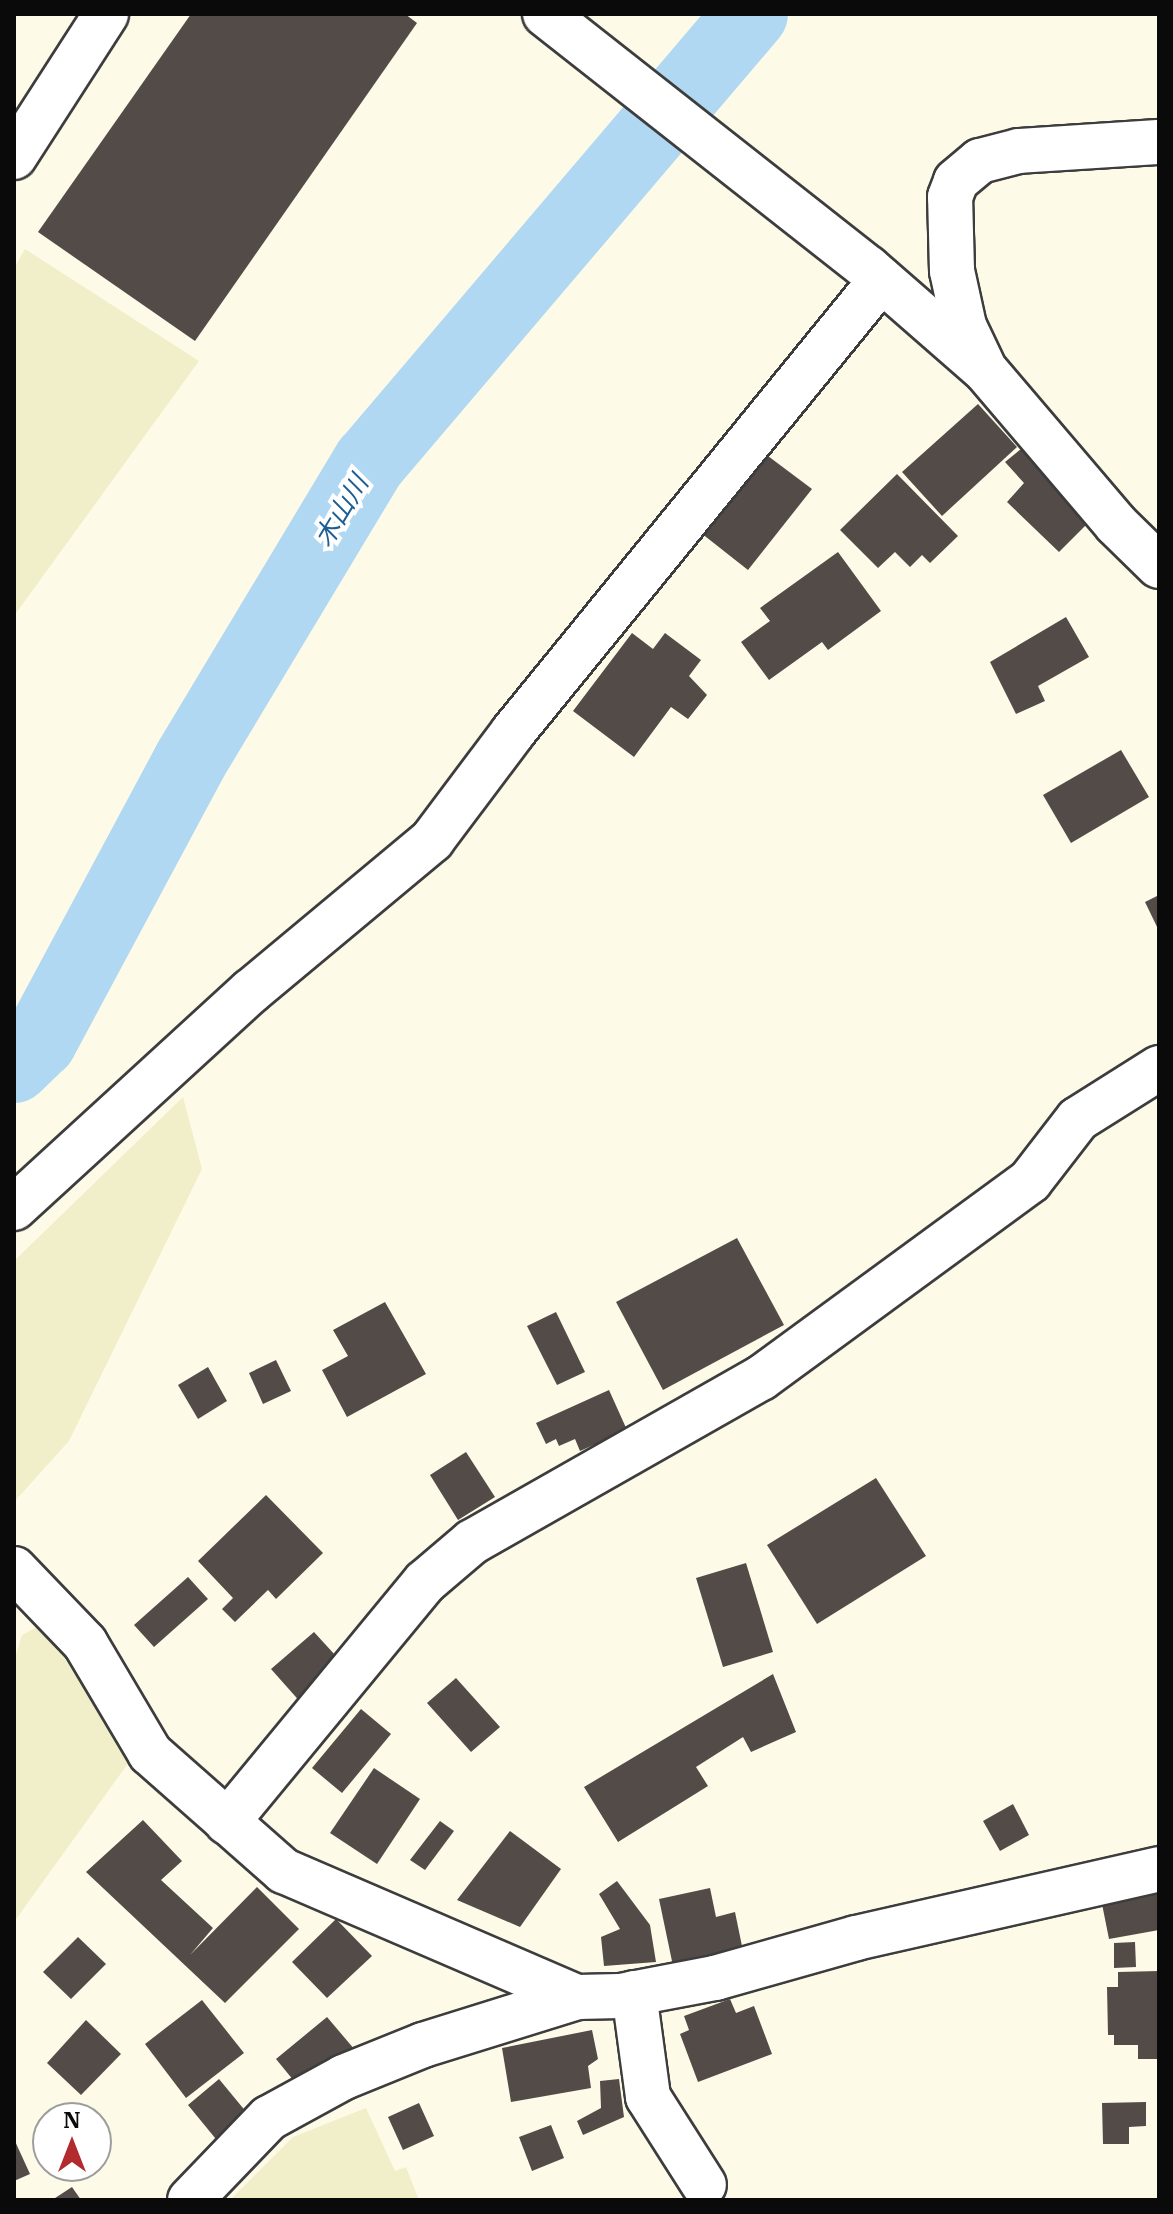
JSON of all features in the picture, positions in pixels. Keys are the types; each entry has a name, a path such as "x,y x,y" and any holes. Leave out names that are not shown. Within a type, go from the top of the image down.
{"street":[{"path":"14,157 106,14"},
{"path":"549,17 875,274 985,370 1116,524 1159,566"},
{"path":"985,370 964,326 952,271 950,197 956,181 980,161 1019,151 1159,142"},
{"path":"14,1208 251,991 432,840 513,732 875,274"},
{"path":"227,1822 425,1582 472,1542 761,1378 1030,1181 1078,1119 1159,1068"},
{"path":"14,1569 85,1643 150,1753 284,1871 577,1997"},
{"path":"190,2200 269,2118 344,2077 577,1997 634,1993 1159,1869"},
{"path":"634,1993 648,2097 704,2185"}],"shaded area":[{"path":"25,249 199,361 14,616 14,268"},
{"path":"183,1097 202,1169 69,1441 14,1502 14,1261"},
{"path":"43,1624 132,1758 14,1922 14,1661 22,1635"},
{"path":"366,2108 395,2171 406,2167 419,2200 230,2200 293,2137"}],"building":[{"path":"191,14 405,14 417,23 195,341 38,232"},
{"path":"978,404 1017,447 942,516 902,472"},
{"path":"1021,449 1094,517 1059,552 1007,502 1024,483 1005,462"},
{"path":"764,453 812,489 748,570 701,533"},
{"path":"897,474 958,536 930,563 922,555 910,567 895,552 878,568 840,530"},
{"path":"838,552 881,611 828,650 822,642 769,680 741,642 770,621 760,608"},
{"path":"1066,617 1089,657 1038,686 1045,701 1016,714 990,662"},
{"path":"632,633 653,649 665,633 701,660 689,676 707,695 688,719 671,707 634,757 573,711"},
{"path":"1121,750 1149,797 1071,843 1043,795"},
{"path":"1159,895 1159,931 1145,902"},
{"path":"737,1238 784,1325 663,1390 616,1302"},
{"path":"385,1302 426,1374 347,1417 322,1370 348,1356 333,1330"},
{"path":"556,1312 585,1372 557,1385 527,1326"},
{"path":"276,1360 291,1391 263,1404 249,1373"},
{"path":"208,1367 227,1401 198,1419 178,1385"},
{"path":"609,1390 627,1430 580,1451 575,1439 559,1446 556,1439 546,1444 536,1423"},
{"path":"466,1452 495,1497 458,1520 430,1475"},
{"path":"876,1478 926,1556 817,1624 767,1545"},
{"path":"266,1495 323,1553 276,1599 268,1590 235,1622 222,1609 233,1598 198,1561"},
{"path":"746,1563 773,1652 723,1667 696,1578"},
{"path":"188,1577 208,1599 154,1647 134,1625"},
{"path":"314,1632 346,1667 303,1705 271,1669"},
{"path":"773,1674 796,1732 751,1752 743,1737 696,1767 708,1786 618,1842 584,1787"},
{"path":"456,1678 500,1727 471,1752 427,1703"},
{"path":"361,1709 391,1734 342,1793 312,1768"},
{"path":"374,1768 420,1799 377,1864 330,1833"},
{"path":"1013,1804 1029,1835 1000,1851 983,1821"},
{"path":"143,1820 182,1861 161,1880 213,1928 190,1955 257,1887 299,1929 225,2003 86,1872"},
{"path":"440,1821 454,1831 425,1870 410,1860"},
{"path":"510,1831 561,1869 520,1927 457,1900"},
{"path":"617,1881 650,1925 656,1962 604,1966 601,1937 620,1929 599,1894"},
{"path":"1159,1887 1159,1930 1109,1939 1101,1899"},
{"path":"710,1888 716,1917 735,1912 743,1951 673,1966 659,1899"},
{"path":"336,1919 372,1956 327,1998 292,1962"},
{"path":"78,1937 106,1964 71,1999 43,1972"},
{"path":"1135,1942 1136,1967 1114,1968 1114,1943"},
{"path":"1159,1971 1159,2059 1138,2059 1138,2045 1114,2045 1114,2035 1108,2035 1107,1987 1118,1987 1118,1972"},
{"path":"730,1999 736,2013 754,2006 772,2054 698,2082 680,2034 689,2030 684,2016"},
{"path":"202,2000 244,2053 186,2098 145,2044"},
{"path":"327,2017 355,2050 303,2092 276,2059"},
{"path":"86,2020 121,2054 81,2095 47,2063"},
{"path":"592,2030 598,2059 588,2066 591,2088 511,2102 502,2048"},
{"path":"219,2079 252,2119 220,2144 188,2105"},
{"path":"619,2079 624,2117 583,2135 577,2121 601,2108 600,2081"},
{"path":"1146,2102 1146,2126 1129,2127 1129,2144 1103,2144 1102,2103"},
{"path":"419,2103 434,2136 403,2150 388,2117"},
{"path":"551,2125 564,2158 532,2171 519,2137"},
{"path":"14,2139 30,2174 14,2181"},
{"path":"72,2187 81,2200 52,2200"}],"waterway":[{"name":"木山川","path":"14,1066 40,1041 190,761 370,462 751,14"}]}
